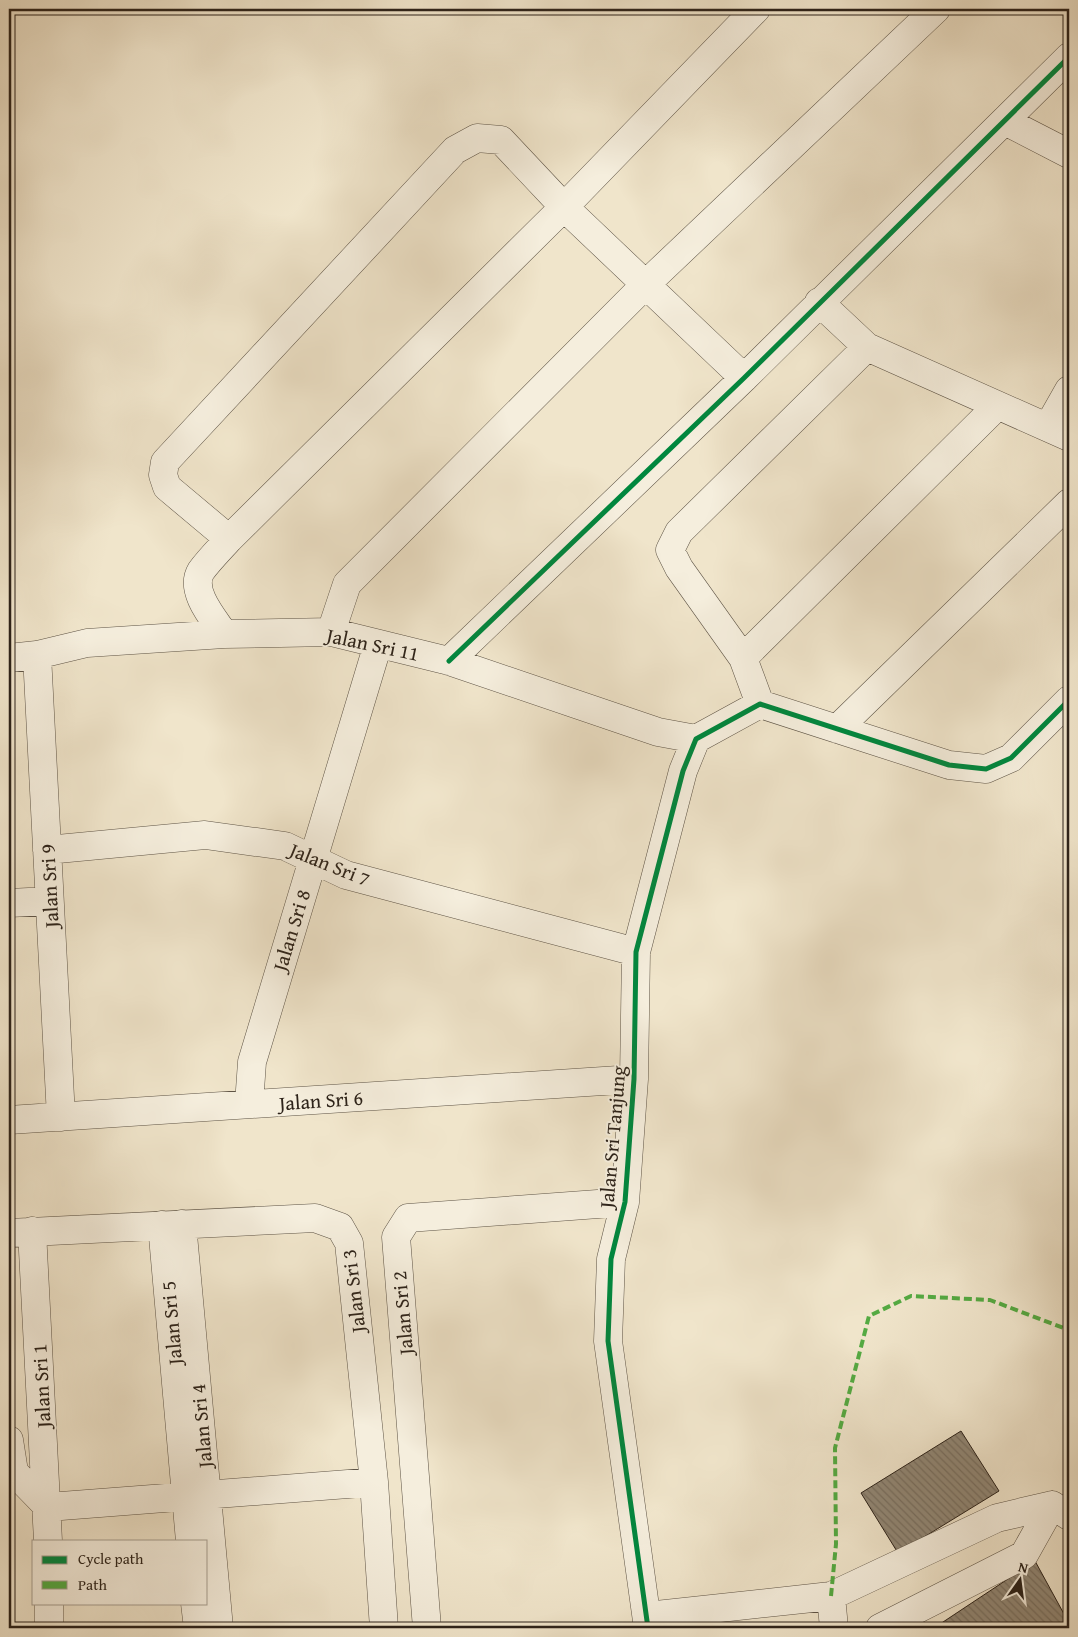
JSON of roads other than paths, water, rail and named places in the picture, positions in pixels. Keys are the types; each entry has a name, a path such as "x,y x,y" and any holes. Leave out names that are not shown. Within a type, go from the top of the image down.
{"street":[{"path":"224,634 203,602 198,587 200,573 229,538 564,207 756,9"},
{"path":"331,632 347,584 646,284 936,9"},
{"path":"449,661 744,378 1069,56"},
{"path":"1005,121 1069,154"},
{"path":"229,538 167,487 163,475 165,462 455,150 477,138 501,140 564,207 744,378"},
{"path":"819,302 867,347 1058,432 1069,390"},
{"path":"760,704 743,658 679,568 670,550 678,532 867,347"},
{"path":"743,658 997,406"},
{"path":"837,729 1069,503"},
{"name":"Jalan Sri 11","path":"9,658 37,655 87,643 224,634 331,632 449,661 658,732 696,739"},
{"name":"Jalan Sri 8","path":"250,1104 252,1062 378,644"},
{"name":"Jalan Sri 9","path":"37,655 61,1117"},
{"path":"696,739 760,704 949,765 986,769 1011,758 1069,700"},
{"name":"Jalan Sri Tanjung","path":"648,1622 608,1341 611,1259 625,1202 634,1079 636,952 683,771 696,739"},
{"name":"Jalan Sri 7","path":"47,850 205,835 285,846 346,875 636,952"},
{"path":"9,903 49,901"},
{"name":"Jalan Sri 6","path":"9,1120 634,1079"},
{"name":"Jalan Sri 2","path":"427,1628 396,1238 408,1218 625,1202"},
{"name":"Jalan Sri 3","path":"20,1232 315,1218 340,1226 349,1242 374,1482 384,1628"},
{"name":"Jalan Sri 5","path":"172,1225 196,1495 190,1540"},
{"name":"Jalan Sri 1","path":"20,1232 48,1507 48,1540"},
{"path":"9,1440 14,1472 48,1507 374,1482"},
{"name":"Jalan Sri 4","path":"196,1495 204,1540"},
{"path":"648,1622 831,1596 997,1518 1061,1510"},
{"path":"880,1628 1024,1555 1061,1510"},
{"name":"Jalan Sri 4","path":"208,1564 219,1628"},
{"path":"831,1596 834,1628"},
{"path":"49,1604 49,1628"},
{"path":"195,1604 198,1628"}]}
